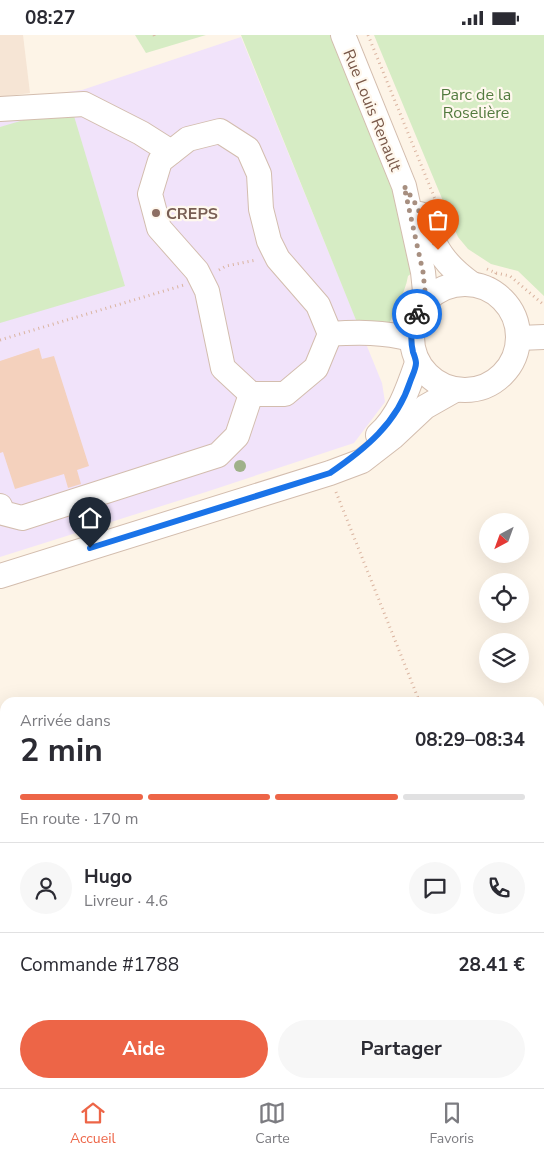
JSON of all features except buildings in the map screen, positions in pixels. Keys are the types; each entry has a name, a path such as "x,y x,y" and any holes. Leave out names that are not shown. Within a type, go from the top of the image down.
{"street":[{"name":"Rue Louis Renault","path":"343,35 404,186 423,272 426,301"},
{"path":"0,109 84,104 141,133 172,152"},
{"path":"220,131 248,149 259,173 261,209 269,241 274,251 278,259 318,305 330,334 316,367 285,394 251,394 223,368 207,291 197,271 159,227 150,194 160,161 188,139 220,131"},
{"name":"Rue Louis Renault","path":"404,186 414,201 442,256 455,272 485,279"},
{"path":"485,279 511,310 517,323 519,338 516,355 508,370 495,382 479,389 462,391 445,387 431,379 416,363 401,336 432,294 446,287 485,279"},
{"path":"330,334 361,332 401,336"},
{"path":"519,338 544,337"},
{"path":"329,474 359,453 382,431 406,395 416,363"},
{"path":"0,576 329,474 362,461 393,437 424,407 455,389"},
{"path":"0,506 3,513 22,517 218,455 237,436 251,394"}],"path":[{"path":"368,35 437,205"},
{"path":"0,341 201,280 226,266 255,261 274,251"},
{"path":"401,336 395,317 413,277 423,272"},
{"path":"485,279 510,276 544,305"},
{"path":"329,474 418,697"}],"shaded area":[{"path":"0,35 23,35 30,93 0,97"},
{"name":"CREPS","path":"241,37 382,383 385,402 354,443 0,557 0,101 82,90"}],"green space":[{"path":"135,35 206,35 146,53"},
{"path":"241,35 333,35 402,206 416,270 408,276 388,328 358,325"},
{"name":"Parc de la Roselière","path":"374,35 544,35 544,296 518,271 491,264 468,249 458,237"},
{"path":"71,106 125,286 0,323 0,127"}],"way so far":[{"path":"417,314 426,301 423,272 404,186 414,201 438,250"}],"place":[{"name":"CREPS","path":"156,213"}],"route":[{"path":"90,548 330,473 359,453 382,431 406,395 416,363 411,339 413,322 417,314"}]}
